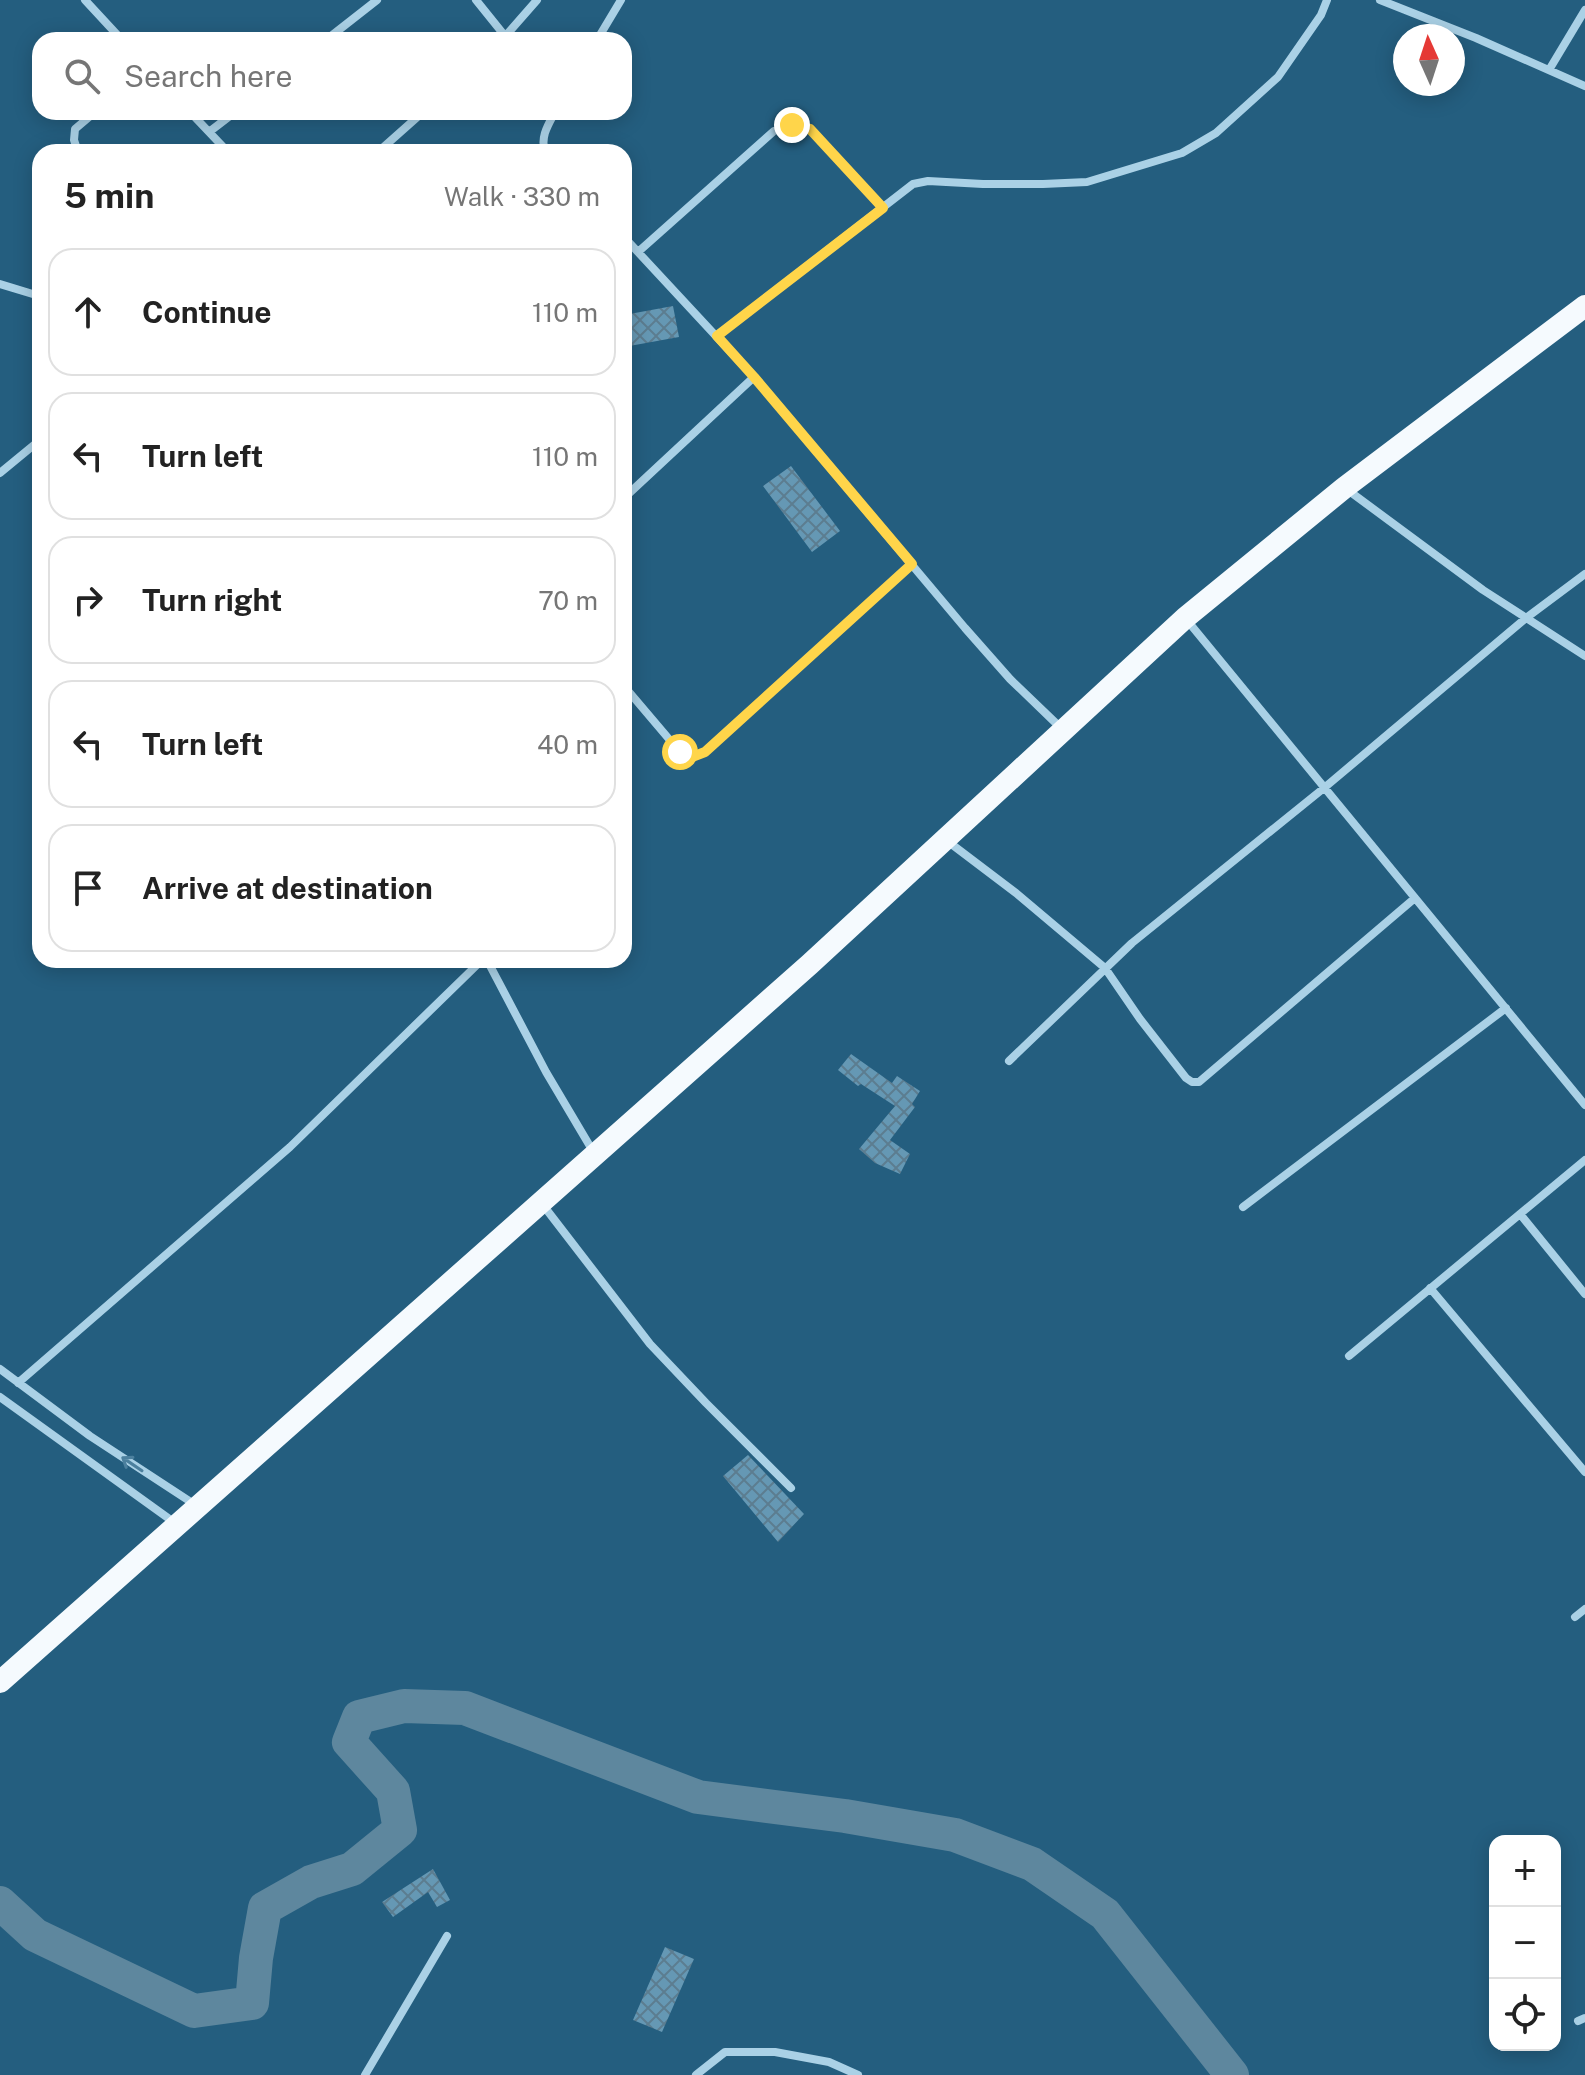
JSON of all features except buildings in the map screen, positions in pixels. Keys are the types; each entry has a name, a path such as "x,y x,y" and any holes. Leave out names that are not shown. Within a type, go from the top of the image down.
{"highway":[{"path":"0,1682 798,975 1185,618 1344,488 1585,306"}],"street":[{"path":"85,0 115,32"},
{"path":"336,32 377,0"},
{"path":"476,0 500,32"},
{"path":"509,32 537,0"},
{"path":"602,32 621,0"},
{"path":"717,336 913,184 928,181 983,184 1087,182 1182,153 1216,133 1278,77 1321,15 1327,0"},
{"path":"1380,0 1585,86"},
{"path":"1549,70 1585,10"},
{"path":"75,144 75,129 86,120"},
{"path":"198,120 220,144"},
{"path":"209,132 225,120"},
{"path":"387,144 414,120"},
{"path":"543,144 545,130 551,120"},
{"path":"638,252 774,131 792,125 810,129 883,208"},
{"path":"632,246 754,377 1010,679 1064,730"},
{"path":"0,284 32,294"},
{"path":"632,491 754,377"},
{"path":"0,473 32,447"},
{"path":"1344,488 1483,590 1585,656"},
{"path":"632,695 680,752 692,757 705,752 912,564"},
{"path":"1009,1061 1132,943 1324,788 1526,618 1585,574"},
{"path":"1185,618 1585,1105"},
{"path":"945,840 1016,893 1105,968 1140,1019 1192,1082 1199,1082 1415,898"},
{"path":"18,1383 290,1147 476,968"},
{"path":"488,968 594,1154"},
{"path":"1243,1207 1506,1008"},
{"path":"1349,1356 1585,1160"},
{"path":"541,1201 650,1344 791,1488"},
{"path":"1520,1214 1585,1294"},
{"path":"1430,1288 1585,1472"},
{"path":"0,1370 90,1436 197,1506"},
{"path":"0,1397 177,1524"},
{"path":"1575,1617 1585,1609"},
{"path":"365,2075 447,1936"},
{"path":"696,2075 725,2052 775,2052 829,2062 858,2075"}],"waterway":[{"path":"0,1903 35,1935 194,2011 252,2003 265,1908 311,1882 352,1869 400,1830 393,1791 349,1742 359,1717 404,1706 465,1708 698,1797 845,1816 955,1835 1032,1864 1105,1914 1232,2075"}],"route":[{"path":"680,752 692,757 705,752 912,564 717,336 883,208 810,129 792,125"}]}
